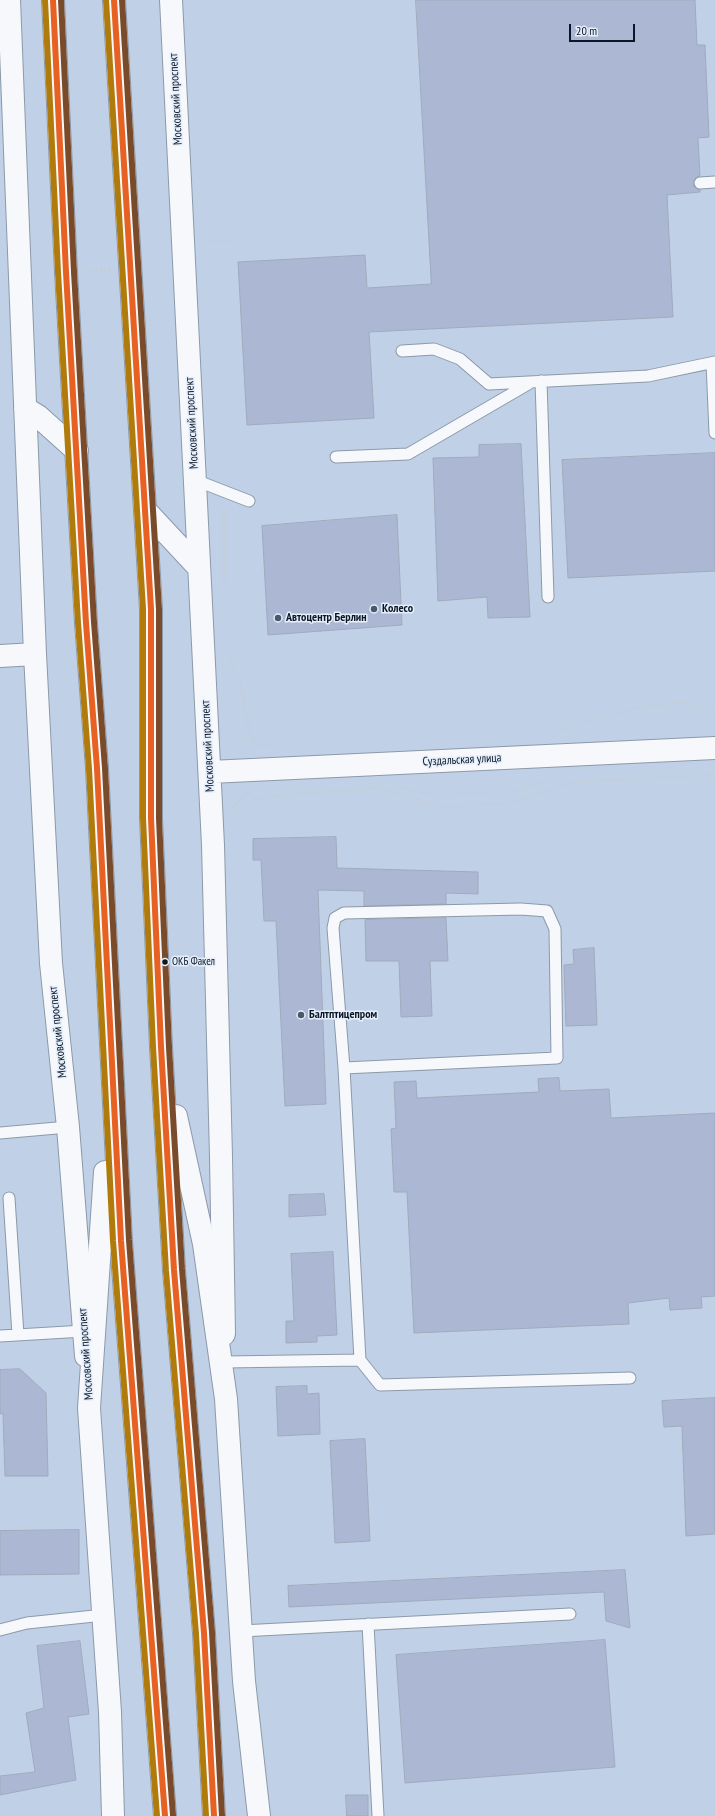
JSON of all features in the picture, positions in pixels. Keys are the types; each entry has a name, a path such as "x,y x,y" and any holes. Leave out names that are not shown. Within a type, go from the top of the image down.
{"main road":[{"name":"Московский проспект","path":"9,0 35,654 51,963 68,1126 89,1408"},
{"path":"54,0 66,272 86,623 97,768 121,1242 165,1816"},
{"path":"114,0 151,610 151,818 161,1047 174,1270 204,1633 214,1816"},
{"name":"Московский проспект","path":"171,0 213,846 226,1399"},
{"path":"25,408 38,416 77,451"},
{"path":"145,510 199,568"},
{"path":"0,656 35,654"},
{"name":"Суздальская улица","path":"210,772 715,748"},
{"path":"161,1047 204,1244 226,1399 244,1681 259,1816"},
{"path":"112,1078 89,1408 110,1712 113,1816"}],"lane":[{"path":"700,183 715,182"},
{"path":"402,351 434,349 460,359 489,384 648,376 714,363 715,433"},
{"path":"336,457 408,454 537,382"},
{"path":"537,382 548,597"},
{"path":"195,480 249,501"},
{"path":"344,1068 557,1058 555,929 547,912 521,909 344,913 335,918 332,928 344,1068 360,1360 380,1386 630,1378"},
{"path":"0,1133 68,1126"},
{"path":"9,1198 18,1335"},
{"path":"0,1336 84,1331"},
{"path":"225,1362 360,1360"},
{"path":"241,1631 570,1614"},
{"path":"0,1630 27,1623 104,1615"},
{"path":"368,1624 378,1816"}],"path":[{"path":"66,272 131,269 164,242"},
{"path":"224,491 224,584"},
{"path":"224,646 240,683 249,729 258,745"},
{"path":"553,732 561,731 639,707 682,702 715,711"},
{"path":"228,726 237,736 247,742 258,745 279,744"},
{"path":"234,823 237,812 246,804 255,800 274,796 378,788 443,807 511,803 573,782 715,775"},
{"path":"393,786 435,795 517,791 559,777"},
{"path":"231,811 241,798 253,791"}],"building":[{"path":"416,0 695,0 697,45 705,45 709,137 698,138 700,176 696,177 693,183 694,187 700,190 700,192 667,195 673,317 369,332 374,418 247,425 238,262 365,255 367,288 431,284"},
{"path":"521,444 530,617 488,618 487,597 438,601 433,458 479,457 479,445"},
{"path":"715,453 715,571 568,578 562,460"},
{"path":"397,515 402,625 268,635 262,526"},
{"path":"336,837 337,868 478,872 478,894 446,893 446,904 364,906 364,891 318,890 326,1104 285,1106 276,921 264,921 261,860 253,860 253,839"},
{"path":"446,918 448,961 430,961 432,1016 401,1017 399,961 366,961 365,920"},
{"path":"594,948 597,1025 566,1026 564,965 574,964 573,950"},
{"path":"559,1078 560,1091 609,1089 611,1118 715,1113 715,1296 701,1297 702,1308 670,1310 669,1298 628,1303 629,1324 414,1333 407,1192 394,1192 391,1129 396,1128 394,1082 416,1081 417,1098 539,1092 538,1079"},
{"path":"324,1194 326,1215 289,1217 289,1195"},
{"path":"333,1252 337,1335 317,1336 317,1342 286,1343 286,1321 294,1321 291,1254"},
{"path":"20,1369 46,1393 48,1476 5,1476 3,1413 0,1414 0,1370"},
{"path":"307,1386 307,1394 319,1393 320,1434 278,1436 276,1387"},
{"path":"715,1398 715,1534 686,1536 682,1426 664,1427 662,1401"},
{"path":"365,1439 370,1541 335,1543 330,1441"},
{"path":"79,1530 79,1574 0,1575 0,1531"},
{"path":"625,1570 630,1628 606,1621 604,1592 289,1607 288,1586"},
{"path":"605,1640 615,1767 405,1783 396,1655"},
{"path":"80,1641 89,1714 68,1717 76,1780 0,1795 0,1776 35,1772 26,1713 44,1708 37,1646"},
{"path":"346,1795 368,1795 368,1816 347,1816"}],"transit line":[{"path":"45,0 58,272 78,623 89,769 113,1241 157,1816"},
{"path":"53,0 66,272 86,623 97,768 121,1241 165,1816"},
{"path":"61,0 74,272 94,622 105,768 129,1240 173,1815"},
{"path":"106,0 143,609 143,818 153,1047 166,1271 196,1634 206,1816"},
{"path":"114,0 151,609 151,818 161,1047 174,1270 204,1633 214,1816"},
{"path":"122,0 159,609 159,818 169,1047 182,1269 212,1632 222,1816"}],"place":[{"name":"Колесо","path":"374,609"},
{"name":"Автоцентр Берлин","path":"278,618"},
{"name":"ОКБ Факел","path":"165,962"},
{"name":"Балтптицепром","path":"301,1015"}]}
